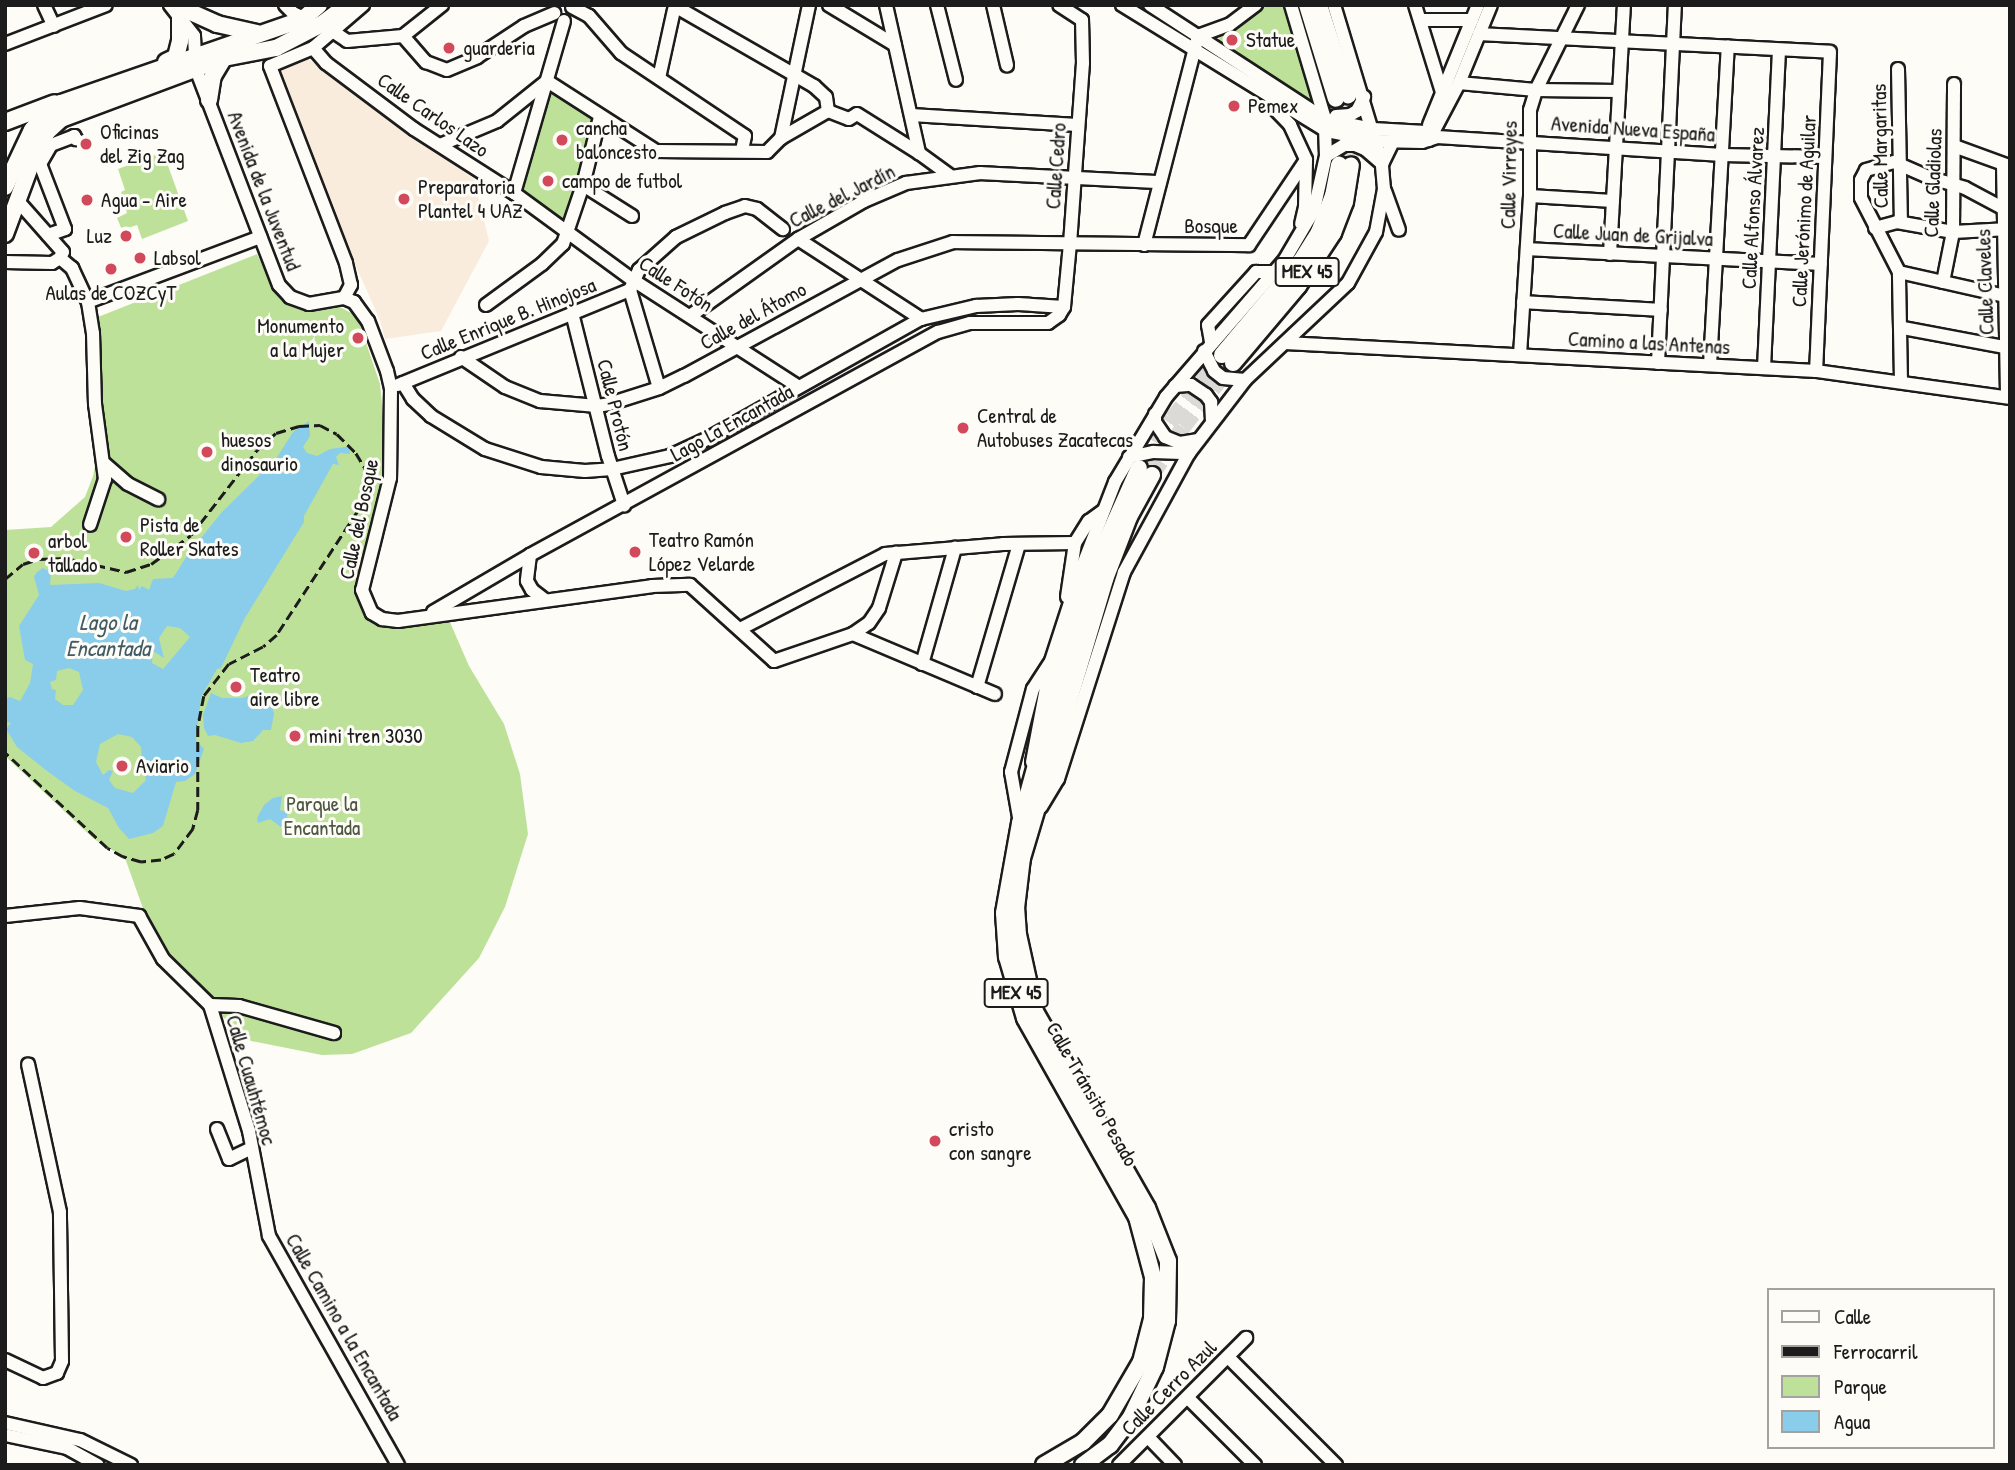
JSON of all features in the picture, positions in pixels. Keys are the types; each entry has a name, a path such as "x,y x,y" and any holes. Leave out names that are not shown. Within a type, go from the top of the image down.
{"main road":[{"path":"9,188 25,178 47,132 61,119 169,78 259,34 303,19 319,5"},
{"path":"153,70 200,64 276,48 328,28 346,5"},
{"path":"1307,5 1343,99"},
{"path":"1319,5 1343,99"},
{"path":"5,122 153,70 176,57 180,41 179,10 217,24 259,34"},
{"path":"169,78 190,82 208,97 213,76 224,58"},
{"path":"5,234 9,188 32,130 61,103"},
{"name":"MEX 45","path":"1227,359 1298,286 1333,233 1345,202 1339,162"},
{"name":"Calle Tránsito Pesado","path":"1083,1465 1110,1445 1131,1417 1155,1367 1167,1321 1168,1261 1147,1208 1035,1012 1018,935 1016,908 1035,777 1062,670 1096,564 1140,467"},
{"name":"Calle Tránsito Pesado","path":"1044,1465 1083,1442 1110,1415 1125,1393 1147,1344 1153,1294 1147,1248 1132,1203 1037,1045 1013,981 1004,913 1027,821 1105,579 1129,517 1140,467"}],"street":[{"path":"44,5 54,26"},
{"path":"285,5 303,19 328,28 347,41 403,36 442,5"},
{"path":"344,298 351,285 346,263 270,66 313,48 328,28 363,5"},
{"path":"781,138 809,5"},
{"path":"829,5 895,45"},
{"path":"886,5 919,153"},
{"path":"937,5 956,80"},
{"path":"993,5 1007,65"},
{"name":"Calle Cedro","path":"1059,5 1082,20 1083,27 1075,179 1064,307"},
{"path":"1122,5 1254,89 1326,125"},
{"path":"1150,5 1326,125 1339,162 1294,246 1274,272 1256,272 1208,325 1208,347 1214,371 1223,378 1245,380"},
{"path":"1198,37 1244,17 1256,5"},
{"path":"1027,821 1058,779 1124,572 1189,453 1245,380 1348,283 1376,232 1384,189 1382,164 1374,135 1343,99 1291,5"},
{"path":"1326,125 1343,99 1334,5"},
{"path":"1415,5 1442,92"},
{"path":"1429,137 1442,92 1478,5"},
{"path":"1429,137 1459,83 1491,5"},
{"name":"Calle Virreyes","path":"1520,355 1530,196 1530,110 1536,90 1578,5"},
{"path":"1610,254 1624,5"},
{"path":"1658,363 1675,5"},
{"path":"6,42 103,6"},
{"path":"403,36 426,62 447,70 457,68 524,26 558,13 572,16 571,6"},
{"path":"571,6 589,16 621,53 745,136 742,150"},
{"path":"659,78 676,7 814,86 826,97 828,111"},
{"name":"Avenida de la Juventud","path":"179,10 194,18 200,64 208,97 279,285 290,298 309,304 344,298"},
{"path":"514,193 547,81 558,13"},
{"path":"1420,20 1472,20"},
{"path":"1479,34 1779,50"},
{"path":"1144,245 1198,37"},
{"path":"1710,365 1728,47"},
{"name":"Calle Carlos Lazo","path":"313,48 326,62 440,145 514,193 568,235"},
{"name":"Calle Jerónimo de Aguilar","path":"1779,50 1830,52 1816,371"},
{"name":"Calle Alfonso Álvarez","path":"1764,368 1779,50"},
{"name":"Calle Margaritas","path":"1898,69 1902,222"},
{"path":"547,81 656,151 767,152 781,138 828,111"},
{"path":"440,145 497,121 547,81"},
{"path":"1459,83 1536,90 1618,91"},
{"name":"Calle Gladiolas","path":"1943,282 1954,232 1954,84"},
{"path":"1254,89 1290,125 1306,160 1305,207 1294,246"},
{"path":"1343,99 1381,120 1393,136 1382,164"},
{"path":"828,111 849,119 858,114 949,175"},
{"path":"911,115 1078,125"},
{"path":"485,305 542,264 563,244 583,185 600,117"},
{"name":"Avenida Nueva España","path":"1326,125 1374,135 1722,155 1825,157"},
{"path":"48,235 65,229 40,164 51,145 74,136 76,139"},
{"path":"1339,162 1334,149 1355,145 1365,149 1382,164"},
{"path":"1954,146 2007,166"},
{"name":"Bosque","path":"1070,244 1249,245 1306,160"},
{"path":"1901,381 1903,328 1899,272 1861,198 1861,180 1866,170 1894,162 1965,188 2006,211"},
{"name":"Calle Claveles","path":"2007,166 2008,398"},
{"name":"Calle del Jardín","path":"690,316 798,239 864,201 906,183 979,173 1160,182"},
{"path":"583,185 632,216"},
{"path":"5,262 52,263 60,258 63,252 9,188"},
{"path":"1384,189 1399,230"},
{"path":"1530,196 1613,201"},
{"path":"659,388 631,285 639,270 676,237 746,206 757,209 783,229"},
{"path":"1875,228 1902,222 1954,232 2006,229"},
{"name":"Calle Fotón","path":"568,235 631,285 690,316 799,387"},
{"path":"90,302 260,237"},
{"path":"798,239 920,319"},
{"name":"Calle del Átomo","path":"461,357 518,393 552,403 597,407 659,388 898,260 953,242 999,240 1070,244"},
{"name":"Calle Juan de Grijalva","path":"1527,249 1821,264"},
{"path":"60,258 72,268 88,302 93,333 95,404 105,479 90,525"},
{"path":"1899,272 2007,296"},
{"name":"Calle Enrique B. Hinojosa","path":"397,386 461,357 572,313 631,285"},
{"name":"Calle del Bosque","path":"344,298 358,306 368,321 387,371 397,386 390,478 363,593 370,611 382,619 398,621 429,614"},
{"path":"1523,302 1661,310"},
{"path":"397,386 431,416 485,449 541,467 585,471 612,469 670,456 920,319 976,306 1018,304 1064,307"},
{"name":"Lago La Encantada","path":"429,614 530,555 938,332 970,323 1048,323 1064,307"},
{"name":"Calle Protón","path":"572,313 612,469 624,505"},
{"path":"1903,328 2008,348"},
{"name":"Camino a las Antenas","path":"1285,343 1816,371 2008,398"},
{"path":"1140,467 1155,414 1208,347"},
{"path":"1175,386 1191,385 1206,394 1213,411 1212,420"},
{"path":"774,401 782,418"},
{"path":"1155,414 1155,422 1165,436 1180,443 1197,440"},
{"path":"1065,618 1068,577 1075,543 1089,521 1103,510 1153,452 1189,453"},
{"path":"105,464 128,484 158,499"},
{"path":"1035,777 1031,757 1051,661 1103,510"},
{"path":"740,629 885,554 1019,544 1075,543"},
{"path":"977,687 1019,544"},
{"path":"922,664 956,548"},
{"path":"429,614 652,586 690,585 774,661 853,634 869,623 878,608 896,553"},
{"path":"530,555 527,581 532,590 545,600"},
{"path":"853,634 995,694"},
{"path":"1027,821 1011,772 1033,689 1051,661"},
{"path":"5,916 80,908 139,916 163,959 210,1005 239,1006 334,1033"},
{"name":"Calle Cuauhtémoc","path":"210,1005 255,1165"},
{"path":"5,1360 43,1378 57,1373 62,1360 60,1212 28,1063"},
{"path":"217,1129 229,1159 252,1148"},
{"name":"Calle Camino a la Encantada","path":"255,1165 269,1237 398,1465"},
{"name":"Calle Cerro Azul","path":"1119,1465 1246,1338"},
{"path":"1228,1357 1336,1465"},
{"path":"1188,1398 1255,1465"},
{"path":"5,1423 80,1440 131,1465"},
{"path":"5,1435 67,1448 98,1465"},
{"path":"1148,1437 1175,1465"}],"shaded area":[{"name":"Preparatoria Plantel 4 UAZ","path":"307,58 474,179 489,241 441,331 385,339 380,320 327,202 280,69"}],"green space":[{"path":"1262,5 1282,5 1314,102 1217,42 1221,35 1249,18"},
{"path":"549,81 594,112 564,224 517,192"},
{"path":"163,152 188,221 142,239 137,225 122,230 117,218 127,213 121,192 125,190 118,169"},
{"name":"Parque la Encantada","path":"257,254 276,294 286,304 299,309 338,306 357,316 380,384 386,445 386,475 358,588 359,600 367,615 385,626 449,620 469,666 504,724 520,774 528,834 505,907 479,958 411,1033 352,1054 322,1055 251,1041 224,1018 167,953 150,928 125,858 94,839 5,756 5,530 51,527 85,497 93,476 102,431 98,317"}],"water":[{"name":"Lago la Encantada","path":"309,421 310,436 303,447 307,453 317,456 330,449 349,447 350,454 340,453 336,457 339,465 333,464 304,516 304,522 245,618 221,668 217,669 201,697 196,740 204,749 195,774 185,781 176,782 163,826 153,833 129,839 119,828 108,808 75,791 47,771 17,747 6,729 11,723 5,721 5,699 10,697 20,701 30,683 33,664 25,660 19,626 39,595 34,577 43,568 51,572 50,585 99,583 126,591 135,589 138,585 139,590 142,586 149,590 153,579 173,578 188,554 222,512 276,459 293,432","holes":["167,626 180,628 190,637 163,669 152,663 153,651 164,658 159,638","69,668 79,672 83,690 73,705 63,705 55,699 56,690 52,689 50,682 56,680 57,671","118,734 132,737 141,747 142,758 137,761 142,764 146,780 133,793 115,788 109,780 113,771 109,770 103,775 96,762 100,744"]},
{"path":"258,690 267,694 270,699 274,714 271,730 263,730 253,741 241,743 215,735 208,736 203,715 211,693 222,698 241,698 256,694"},
{"path":"282,796 280,810 288,812 285,824 281,827 270,819 258,823 257,818 264,805 273,798"}],"tunnel":[{"path":"1348,95 1351,165"},
{"path":"1143,463 1172,419 1221,357"},
{"path":"1152,475 1183,427 1233,363"}],"railway":[{"path":"5,579 23,564 38,559 66,558 126,572 151,564 191,535 257,450 276,433 299,426 320,425 337,434 356,453 367,471 365,493 358,511 277,635 263,647 229,664 204,696 198,727 198,810 193,829 174,854 161,860 141,862 123,857 107,848 5,753"}],"place":[{"name":"Statue","path":"1232,40"},
{"name":"guarderia","path":"449,48"},
{"name":"Pemex","path":"1234,106"},
{"name":"cancha baloncesto","path":"562,140"},
{"name":"Oficinas del Zig Zag","path":"86,144"},
{"name":"campo de futbol","path":"548,181"},
{"name":"Preparatoria Plantel 4 UAZ","path":"404,199"},
{"name":"Agua - Aire","path":"87,200"},
{"name":"Luz","path":"126,236"},
{"name":"Labsol","path":"140,258"},
{"name":"Aulas de COZCyT","path":"111,269"},
{"name":"Monumento a la Mujer","path":"358,338"},
{"name":"Central de Autobuses Zacatecas","path":"963,428"},
{"name":"huesos dinosaurio","path":"207,452"},
{"name":"Pista de Roller Skates","path":"126,537"},
{"name":"Teatro Ramón López Velarde","path":"635,552"},
{"name":"arbol tallado","path":"34,553"},
{"name":"Teatro aire libre","path":"236,687"},
{"name":"mini tren 3030","path":"295,736"},
{"name":"Aviario","path":"122,766"},
{"name":"cristo con sangre","path":"935,1141"}]}
